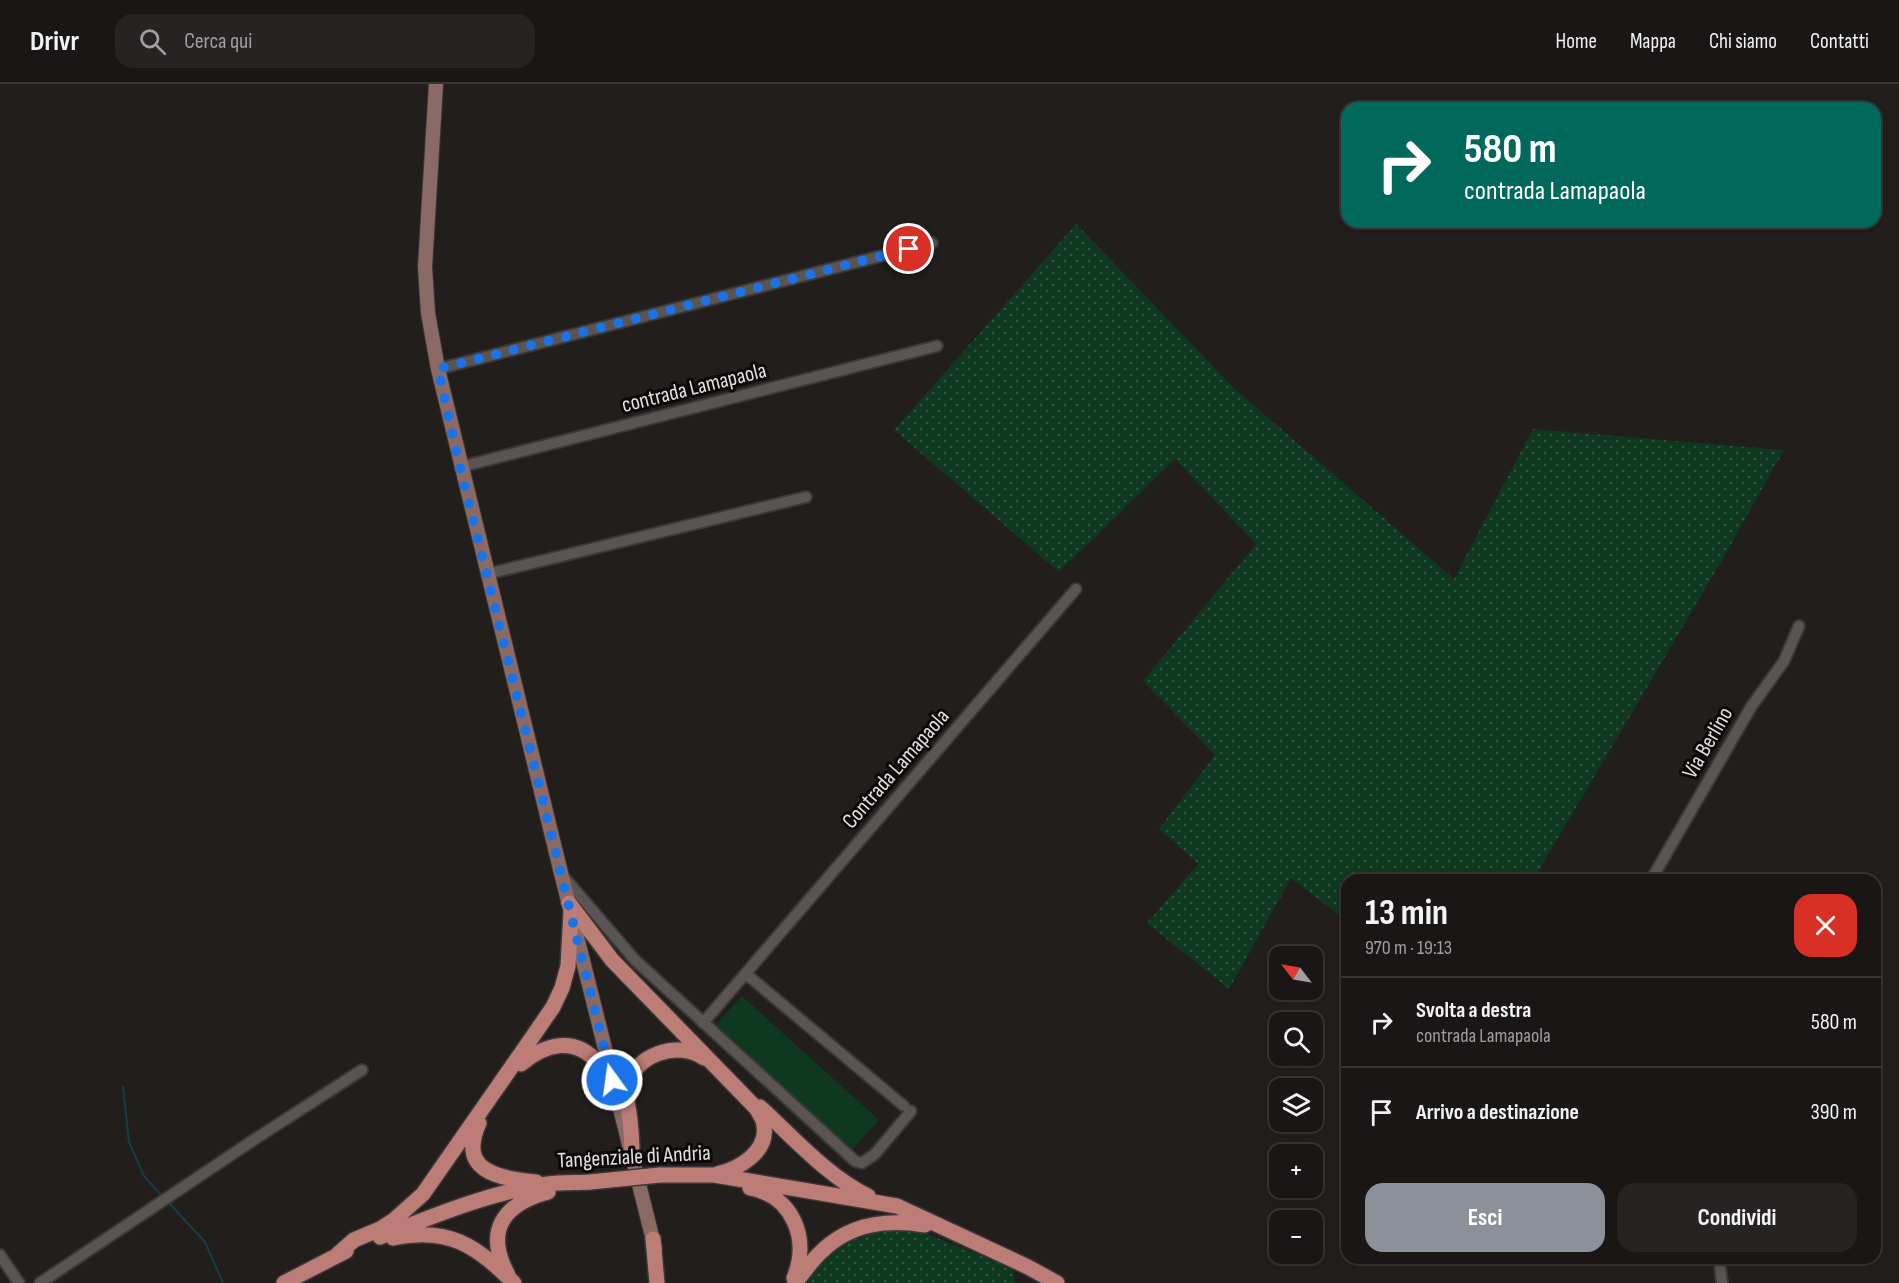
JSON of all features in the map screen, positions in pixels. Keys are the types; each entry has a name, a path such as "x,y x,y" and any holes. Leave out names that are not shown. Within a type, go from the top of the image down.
{"main road":[{"path":"436,84 425,267 428,313 438,369 460,467 664,1283"},
{"path":"570,908 612,960 735,1084 838,1177 855,1190 887,1204"},
{"path":"338,1254 354,1240 380,1229 408,1209 438,1174 507,1076 553,1007 562,988 568,966 570,908"},
{"path":"507,1076 542,1049 564,1045 579,1048 599,1064 618,1101"},
{"path":"632,1152 627,1086 636,1069 646,1059 662,1051 681,1049 698,1054 721,1070"},
{"path":"714,1175 741,1165 756,1152 764,1139 765,1125 756,1108 735,1084"},
{"path":"488,1104 476,1129 473,1145 474,1153 482,1167 494,1175 508,1179 549,1183"},
{"path":"686,1174 702,1180 760,1190 786,1207 798,1227 801,1244 799,1267 794,1283"},
{"name":"Tangenziale di Andria","path":"284,1283 338,1254 456,1208 549,1183 686,1174 714,1175 897,1206 1028,1267 1057,1283"},
{"path":"513,1281 497,1249 497,1231 503,1218 511,1209 525,1201 583,1182"},
{"path":"794,1283 821,1251 841,1236 861,1227 886,1221 910,1223 945,1228 963,1236"},
{"path":"356,1247 417,1235 437,1235 456,1239 472,1247 513,1281"},
{"path":"653,1239 657,1283"}],"street":[{"path":"438,369 932,243"},
{"name":"contrada Lamapaola","path":"460,467 937,346"},
{"path":"487,574 806,497"},
{"name":"Contrada Lamapaola","path":"703,1023 1076,589"},
{"name":"Via Berlino","path":"1654,874 1751,707 1784,661 1799,626"},
{"path":"561,873 635,960 855,1161 862,1163 875,1154 907,1108 746,974"},
{"path":"39,1283 252,1141 362,1071"},
{"path":"0,1255 19,1283"},
{"path":"1720,1264 1722,1283"}],"green space":[{"path":"1076,224 1235,389 1454,579 1533,429 1784,450 1721,562 1537,874 1341,874 1341,916 1291,878 1229,989 1147,923 1198,864 1159,829 1215,755 1143,681 1256,544 1175,459 1059,572 894,430"},
{"path":"742,996 879,1120 852,1150 715,1025"},
{"path":"886,1225 914,1229 1013,1268 1015,1283 804,1283 830,1248"}],"waterway":[{"path":"123,1087 129,1142 144,1176 162,1196"},
{"path":"168,1202 205,1242 223,1283"}],"route":[{"path":"612,1080 457,455 438,369 909,249"}]}
